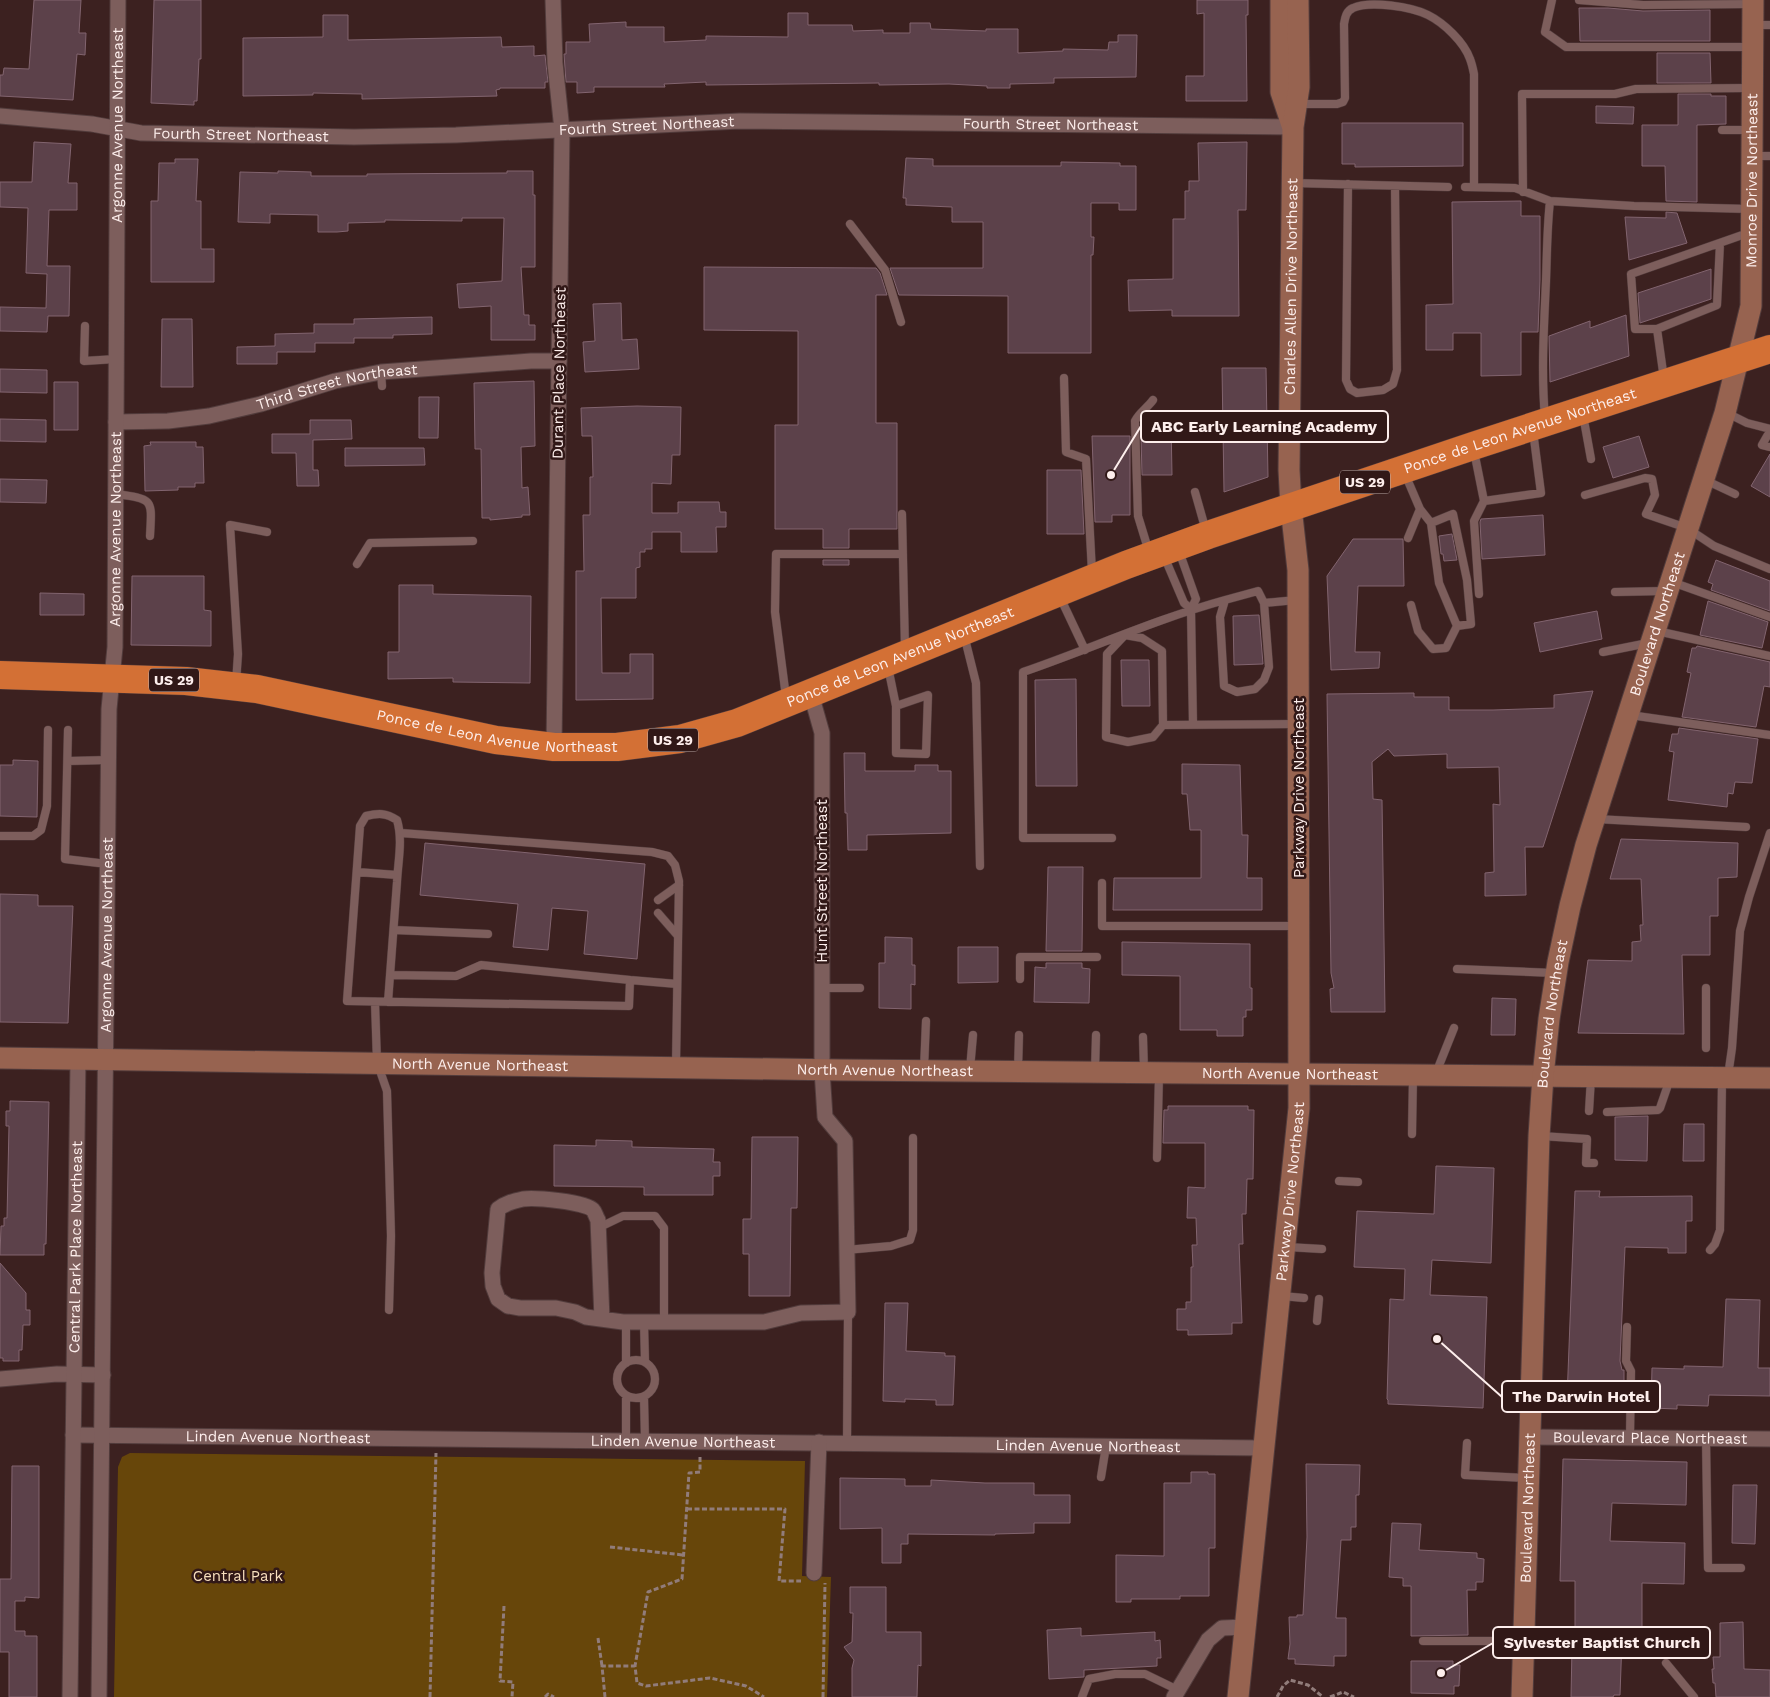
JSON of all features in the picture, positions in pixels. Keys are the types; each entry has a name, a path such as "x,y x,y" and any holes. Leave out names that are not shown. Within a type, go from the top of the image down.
{"highway":[{"name":"Ponce de Leon Avenue Northeast","path":"0,675 186,681 257,689 496,740 554,747 618,747 680,739 737,723 1092,579 1208,535 1770,349"}],"main road":[{"name":"Charles Allen Drive Northeast","path":"1281,0 1281,92 1293,127"},
{"name":"Charles Allen Drive Northeast","path":"1291,506 1289,470 1292,183 1293,127 1299,87 1298,0"},
{"name":"Monroe Drive Northeast","path":"1740,359 1751,306 1752,209 1761,156 1752,130 1752,47 1757,13"},
{"name":"Boulevard Northeast","path":"1522,1697 1539,1136 1543,1076 1556,973 1570,906 1594,819 1725,413 1740,359"},
{"name":"Parkway Drive Northeast","path":"1238,1697 1299,1108 1298,570 1291,506"},
{"name":"North Avenue Northeast","path":"0,1058 377,1062 822,1070 1770,1078"}],"street":[{"name":"Argonne Avenue Northeast","path":"104,1059 108,709 115,647 118,0"},
{"name":"Durant Place Northeast","path":"552,0 555,63 562,130 554,747"},
{"name":"Fourth Street Northeast","path":"0,116 92,124 141,134 354,137 456,135 740,121 1293,127"},
{"name":"Third Street Northeast","path":"116,422 168,421 209,416 261,404 335,381 382,379 531,361 559,361"},
{"name":"Hunt Street Northeast","path":"799,699 822,733 822,1070 825,1117 844,1141 848,1312"},
{"name":"Central Park Place Northeast","path":"70,1697 78,1059"},
{"name":"Central Park Place Northeast","path":"99,1697 104,1059"},
{"path":"602,1319 598,1220 592,1209 583,1204 534,1198 524,1198 504,1204 498,1209 492,1272 493,1286 498,1298 508,1306 556,1308 575,1312 586,1317 602,1319 626,1322 764,1322 801,1313 848,1312"},
{"path":"0,1379 57,1374 102,1375"},
{"path":"73,1436 102,1436"},
{"name":"Linden Avenue Northeast","path":"102,1436 1264,1448"},
{"name":"Boulevard Place Northeast","path":"1529,1437 1770,1439"},
{"path":"812,1578 819,1442"},
{"path":"1176,1694 1208,1640 1222,1628 1245,1627"}],"lane":[{"path":"1552,0 1545,32 1566,46 1752,47"},
{"path":"1579,0 1757,13"},
{"path":"1296,104 1337,104 1343,102 1346,94 1344,24 1345,15 1352,8 1388,4 1406,7 1429,15 1448,29 1461,44 1470,59 1474,74 1474,187"},
{"path":"1523,192 1522,94 1615,94 1636,89 1752,88"},
{"path":"1722,130 1752,130"},
{"path":"1292,183 1448,187"},
{"path":"1348,184 1346,380 1350,389 1357,393 1383,390 1393,384 1397,370 1395,186"},
{"path":"1465,187 1491,186 1515,188 1550,201 1634,206 1752,209"},
{"path":"1484,501 1542,493 1539,425 1547,228 1550,201"},
{"path":"850,224 885,270 901,322"},
{"path":"1720,243 1717,305 1657,329 1635,328 1631,274 1720,243 1752,232"},
{"path":"85,326 84,362 116,359"},
{"path":"1657,329 1665,383"},
{"path":"1064,378 1066,452 1086,459 1092,579"},
{"path":"1153,400 1138,415 1135,421 1138,516 1196,599 1191,609 1194,725"},
{"path":"1582,411 1591,459"},
{"path":"1725,413 1747,423 1770,430 1766,446"},
{"path":"1473,446 1484,501 1474,521 1479,594"},
{"path":"1403,470 1420,509 1431,523 1439,583 1458,626"},
{"path":"1585,495 1645,478 1652,479 1655,495 1646,514 1687,528 1714,546 1770,569"},
{"path":"1703,479 1735,494"},
{"path":"1195,492 1208,535"},
{"path":"116,494 147,500 150,504 150,536"},
{"path":"1408,538 1420,509"},
{"path":"896,706 928,695 926,754 896,753 896,706 896,659 903,554 902,514"},
{"path":"1431,523 1453,514 1467,580 1471,624 1458,626"},
{"path":"236,687 238,654 230,525 267,532"},
{"path":"357,564 370,543 473,541"},
{"path":"1163,552 1184,603 1191,609"},
{"path":"799,699 775,612 776,554 903,554"},
{"path":"1615,592 1669,586 1770,617"},
{"path":"1112,838 1023,838 1023,672 1191,609 1258,591 1264,603 1269,668 1264,680 1255,689 1237,692 1224,686 1220,617 1225,600"},
{"path":"1058,593 1085,650"},
{"path":"1264,603 1298,600"},
{"path":"1411,605 1418,631 1433,649 1446,648 1458,626"},
{"path":"964,632 976,683 980,866"},
{"path":"1125,635 1142,638 1162,651 1163,725 1153,737 1128,742 1106,737 1107,654 1125,635"},
{"path":"1604,652 1653,637 1770,656"},
{"path":"1628,714 1770,735"},
{"path":"1163,725 1298,724"},
{"path":"0,836 33,836 41,830 47,806 48,730"},
{"path":"68,730 65,859 107,864"},
{"path":"68,761 108,760"},
{"path":"388,1002 401,833 397,820 388,814 377,813 366,816 360,826 347,1002 629,1006 630,980"},
{"path":"1594,819 1746,827"},
{"path":"401,833 652,852 668,856 675,865 679,885 676,1068"},
{"path":"1710,1250 1715,1244 1720,1230 1724,1078 1732,1048 1740,931 1770,833"},
{"path":"357,872 397,875"},
{"path":"1102,883 1102,926 1299,926"},
{"path":"658,900 679,885"},
{"path":"658,913 678,936"},
{"path":"394,930 488,934"},
{"path":"1020,979 1020,957 1097,957"},
{"path":"390,975 456,976 481,965 677,984"},
{"path":"1456,969 1556,973"},
{"path":"822,988 860,988"},
{"path":"1706,988 1706,1048"},
{"path":"375,1002 377,1062 387,1091 391,1236 389,1310"},
{"path":"924,1071 926,1021"},
{"path":"1435,1075 1454,1028"},
{"path":"970,1071 973,1035"},
{"path":"1018,1035 1018,1072"},
{"path":"1095,1073 1096,1035"},
{"path":"1143,1037 1152,1073 1157,1158"},
{"path":"1412,1134 1413,1075"},
{"path":"1589,1111 1591,1076"},
{"path":"1607,1112 1658,1110 1670,1077"},
{"path":"1539,1136 1587,1139 1586,1163 1594,1163"},
{"path":"846,1250 891,1246 910,1240 913,1230 913,1138"},
{"path":"1338,1181 1358,1182"},
{"path":"598,1228 623,1216 655,1216 664,1228 664,1322"},
{"path":"1285,1246 1322,1249"},
{"path":"1280,1296 1304,1298"},
{"path":"1317,1321 1319,1299"},
{"path":"847,1443 848,1312"},
{"path":"626,1322 626,1363"},
{"path":"644,1322 645,1362"},
{"path":"1627,1327 1626,1361 1632,1371 1630,1438"},
{"path":"638,1360 645,1362 650,1366 656,1377 653,1390 644,1397 636,1399 626,1396 620,1390 617,1379 618,1372 626,1363 638,1360"},
{"path":"626,1396 626,1441"},
{"path":"644,1397 645,1441"},
{"path":"1706,1438 1708,1568 1741,1568"},
{"path":"1467,1443 1465,1475 1528,1478"},
{"path":"1101,1477 1106,1446"},
{"path":"1423,1641 1523,1641"},
{"path":"1666,1663 1694,1697"},
{"path":"1082,1697 1090,1679 1115,1674 1145,1674 1176,1694"}],"path":[{"path":"430,1697 436,1453"},
{"path":"700,1456 700,1472 689,1473 682,1579 648,1592 635,1666 637,1683 646,1686 710,1678 746,1686 764,1697"},
{"path":"687,1510 785,1509 779,1581 812,1578 826,1581 823,1697"},
{"path":"610,1547 683,1555"},
{"path":"504,1606 500,1682 513,1682 512,1697"},
{"path":"598,1638 605,1697"},
{"path":"602,1666 635,1666"},
{"path":"1277,1697 1283,1686 1290,1680 1308,1686 1323,1697"},
{"path":"1330,1697 1343,1692 1354,1697"},
{"path":"545,1697 548,1694 554,1697"}],"green space":[{"name":"Central Park","path":"130,1453 805,1461 802,1576 831,1577 827,1697 114,1697 118,1467 122,1457"}],"building":[{"path":"34,0 81,0 79,33 86,33 85,55 77,54 73,100 0,96 0,75 3,75 4,68 29,69"},
{"path":"154,0 201,0 201,59 199,59 197,101 194,101 194,105 151,103"},
{"path":"1197,0 1248,0 1248,15 1246,15 1247,101 1186,101 1186,76 1204,76 1204,13 1197,14"},
{"path":"1579,8 1643,11 1710,10 1710,41 1580,41"},
{"path":"788,13 808,13 808,25 852,25 853,31 883,30 883,33 910,33 910,23 930,23 931,29 986,31 986,29 1018,29 1018,53 1063,51 1063,49 1108,50 1109,42 1118,42 1118,35 1137,35 1136,77 1054,78 1054,83 1010,84 1010,88 987,88 987,86 949,84 879,85 879,83 706,85 706,82 664,84 665,87 594,87 594,92 577,93 577,82 566,82 564,54 566,54 566,42 590,42 589,24 626,22 626,27 664,27 664,42 706,40 706,36 788,37"},
{"path":"323,15 348,15 348,40 501,37 502,47 534,46 534,56 545,55 548,82 545,82 545,88 500,88 496,90 497,96 362,99 362,94 313,93 313,95 243,96 243,38 323,37"},
{"path":"1657,53 1710,53 1711,83 1657,83"},
{"path":"1678,94 1726,96 1726,124 1697,125 1697,202 1666,201 1665,166 1642,166 1642,125 1678,125"},
{"path":"1596,106 1634,107 1633,124 1596,123"},
{"path":"1342,123 1463,123 1463,166 1355,167 1355,164 1342,164"},
{"path":"34,142 71,144 68,183 77,183 77,210 49,210 47,266 70,266 69,316 48,316 47,332 0,331 0,307 46,308 47,274 26,273 28,208 0,207 0,182 32,182"},
{"path":"1247,142 1246,210 1238,210 1239,316 1172,316 1172,310 1129,311 1128,280 1173,279 1173,219 1185,219 1185,191 1189,191 1189,181 1199,181 1198,143"},
{"path":"906,158 933,159 933,166 1061,166 1061,162 1120,163 1120,166 1136,166 1136,210 1119,210 1119,203 1091,203 1091,237 1094,237 1093,255 1091,255 1091,353 1008,353 1008,296 899,295 890,268 983,268 983,222 952,222 952,207 906,205 906,198 903,198"},
{"path":"175,159 198,159 196,201 201,201 201,249 214,249 214,282 151,282 151,201 158,201 159,163 175,163"},
{"path":"278,171 311,172 311,176 367,176 367,174 507,173 507,171 533,171 535,267 521,267 524,315 529,315 529,325 535,325 535,340 491,340 491,306 459,308 457,284 502,281 504,218 462,218 462,221 385,220 385,222 348,223 348,231 337,232 318,232 318,215 270,214 270,223 238,222 240,172 278,173"},
{"path":"1521,201 1521,216 1540,216 1538,332 1521,332 1521,375 1481,376 1481,333 1453,333 1453,350 1426,350 1426,305 1453,304 1452,202"},
{"path":"1666,212 1677,213 1687,243 1629,260 1625,217 1666,218"},
{"path":"704,267 876,268 880,273 887,295 876,295 876,423 897,423 897,529 849,529 849,548 823,548 823,529 775,529 775,425 798,425 798,331 704,330"},
{"path":"1711,269 1711,299 1640,323 1638,293"},
{"path":"621,303 622,340 637,339 639,369 585,372 583,342 595,341 593,304"},
{"path":"1626,315 1629,356 1550,382 1549,336 1590,321 1590,328"},
{"path":"432,317 432,334 393,335 393,338 354,338 354,343 315,343 315,352 277,352 277,364 237,364 237,347 275,346 275,334 314,333 314,324 354,324 354,319"},
{"path":"162,319 192,319 193,387 161,387"},
{"path":"1222,368 1266,368 1268,477 1224,492"},
{"path":"0,369 47,370 47,393 0,392"},
{"path":"534,381 535,446 521,447 522,488 528,487 530,515 490,520 490,518 482,518 481,449 475,449 474,383"},
{"path":"54,382 78,382 78,430 54,430"},
{"path":"419,397 439,397 438,438 419,438"},
{"path":"681,407 680,455 672,455 671,484 652,483 652,513 678,513 678,502 719,502 720,512 726,512 726,527 716,527 717,552 681,552 681,532 652,532 652,549 645,549 645,552 640,552 640,567 636,568 636,598 601,598 602,673 630,673 630,654 653,654 653,699 576,700 576,571 584,571 583,515 590,515 590,477 593,477 592,436 582,436 581,408"},
{"path":"0,419 46,420 46,442 0,441"},
{"path":"310,420 351,420 352,439 313,440 313,470 318,470 319,486 297,486 296,453 272,453 272,434 310,434"},
{"path":"1171,422 1172,475 1142,475 1141,436 1143,436 1143,423"},
{"path":"1092,436 1130,436 1130,515 1112,515 1112,522 1095,522"},
{"path":"1639,436 1649,467 1613,478 1603,447"},
{"path":"150,442 196,442 196,447 203,447 204,483 195,483 195,487 178,487 178,490 145,491 144,446 151,445"},
{"path":"345,448 424,448 425,465 345,466"},
{"path":"1770,454 1770,497 1751,486"},
{"path":"1047,470 1081,470 1084,534 1047,534"},
{"path":"0,479 47,480 46,503 0,502"},
{"path":"1543,515 1545,555 1482,559 1481,519"},
{"path":"1452,534 1457,560 1444,561 1443,554 1441,554 1439,536"},
{"path":"1353,539 1403,539 1404,586 1358,586 1355,652 1380,652 1379,668 1331,670 1327,576"},
{"path":"823,560 849,560 849,565 823,565"},
{"path":"1716,560 1770,581 1770,611 1711,590 1713,584 1708,582"},
{"path":"132,576 204,576 204,610 211,611 211,646 131,645"},
{"path":"399,585 433,585 433,594 531,596 530,683 453,682 453,678 388,679 388,652 399,652"},
{"path":"40,593 84,594 84,615 40,615"},
{"path":"1708,601 1768,622 1762,648 1700,635"},
{"path":"1597,611 1602,639 1540,652 1534,623"},
{"path":"1259,615 1263,664 1234,665 1233,616"},
{"path":"1697,646 1770,662 1770,687 1764,686 1756,727 1682,717 1691,673 1687,672 1692,648"},
{"path":"1121,660 1149,660 1150,706 1122,706"},
{"path":"1076,679 1077,786 1036,786 1035,680"},
{"path":"1593,691 1543,847 1525,847 1526,895 1485,896 1485,873 1494,872 1493,804 1500,805 1499,767 1447,768 1447,754 1394,756 1388,749 1372,762 1373,799 1382,800 1385,1012 1331,1012 1330,989 1334,988 1331,973 1327,694 1414,693 1414,697 1449,697 1449,710 1493,710 1554,708 1554,695"},
{"path":"1679,728 1758,739 1752,783 1735,782 1733,794 1728,793 1727,807 1668,800 1674,752 1669,751 1672,734 1678,734"},
{"path":"844,753 865,753 865,771 915,771 915,765 938,765 938,771 951,771 951,833 867,835 867,850 848,850"},
{"path":"13,760 38,761 37,817 0,816 0,765 13,765"},
{"path":"1182,764 1240,765 1242,835 1248,835 1247,878 1262,878 1262,910 1113,910 1114,878 1201,878 1201,830 1190,830 1187,794 1182,794"},
{"path":"1621,839 1738,843 1737,877 1718,878 1718,916 1710,916 1710,955 1682,955 1684,1034 1578,1033 1588,960 1632,961 1632,942 1641,941 1640,925 1643,925 1641,879 1610,879"},
{"path":"425,843 645,864 637,959 584,954 588,911 552,908 548,950 513,947 518,904 420,895"},
{"path":"1048,867 1083,867 1082,951 1046,951"},
{"path":"0,894 38,895 38,906 73,906 68,1023 0,1022"},
{"path":"885,937 912,938 912,965 915,965 915,985 911,984 911,1009 879,1008 879,963 885,963"},
{"path":"1122,942 1250,944 1252,1010 1246,1010 1246,1017 1243,1017 1243,1036 1217,1036 1217,1030 1180,1030 1180,976 1122,975"},
{"path":"958,947 998,947 998,982 958,983"},
{"path":"1046,963 1082,963 1082,968 1090,969 1089,1003 1034,1002 1035,967 1046,968"},
{"path":"1492,998 1516,999 1515,1035 1491,1035"},
{"path":"10,1101 49,1102 46,1244 44,1244 44,1255 0,1255 1,1226 4,1226 4,1218 7,1218 9,1126 6,1126 6,1111 10,1111"},
{"path":"1168,1106 1248,1106 1248,1110 1254,1110 1253,1179 1247,1179 1246,1214 1242,1214 1243,1244 1239,1244 1242,1323 1232,1323 1232,1334 1188,1335 1188,1330 1177,1330 1177,1309 1186,1309 1186,1302 1191,1302 1192,1245 1197,1245 1196,1218 1187,1218 1188,1187 1205,1188 1205,1143 1163,1143 1164,1110 1168,1110"},
{"path":"1648,1116 1647,1161 1615,1160 1615,1117"},
{"path":"1684,1124 1704,1124 1704,1161 1683,1161"},
{"path":"752,1137 798,1137 797,1208 791,1208 790,1296 749,1296 749,1254 743,1254 743,1219 751,1219"},
{"path":"596,1140 632,1141 632,1147 714,1149 713,1162 720,1162 720,1176 713,1176 713,1195 644,1195 644,1187 554,1186 554,1145 596,1146"},
{"path":"1436,1166 1494,1168 1491,1263 1432,1260 1430,1295 1487,1297 1483,1408 1388,1404 1390,1299 1404,1300 1405,1269 1354,1267 1357,1211 1434,1214"},
{"path":"1575,1191 1600,1191 1599,1197 1692,1196 1692,1221 1686,1221 1686,1253 1668,1253 1668,1248 1625,1247 1620,1361 1622,1370 1624,1370 1624,1399 1567,1399"},
{"path":"0,1263 26,1293 26,1310 30,1310 30,1325 23,1325 22,1350 19,1350 19,1361 3,1361 3,1358 0,1358"},
{"path":"1726,1299 1760,1300 1758,1368 1770,1368 1770,1396 1709,1395 1708,1406 1677,1405 1677,1409 1651,1408 1652,1368 1684,1369 1684,1366 1723,1367"},
{"path":"885,1303 908,1303 906,1351 945,1353 945,1356 955,1356 953,1405 936,1405 936,1400 905,1399 905,1402 883,1401"},
{"path":"1563,1459 1687,1462 1686,1505 1612,1503 1610,1541 1685,1543 1684,1584 1642,1583 1642,1639 1622,1639 1620,1695 1614,1695 1613,1697 1571,1697 1572,1648 1575,1648 1575,1581 1560,1581"},
{"path":"1306,1464 1360,1465 1359,1495 1356,1495 1356,1527 1351,1527 1351,1540 1341,1540 1336,1618 1346,1618 1346,1656 1334,1656 1334,1666 1295,1664 1295,1659 1288,1659 1290,1644 1289,1617 1303,1615 1307,1537"},
{"path":"12,1466 39,1466 39,1598 25,1597 25,1601 15,1601 15,1631 25,1631 25,1636 37,1636 37,1697 9,1697 9,1652 0,1652 0,1579 11,1579"},
{"path":"1191,1472 1215,1474 1215,1548 1209,1548 1209,1596 1180,1596 1180,1599 1131,1599 1131,1602 1116,1602 1116,1555 1164,1556 1164,1483 1191,1483"},
{"path":"840,1478 905,1479 905,1486 931,1486 931,1480 1034,1483 1034,1495 1070,1495 1070,1523 1034,1523 1034,1533 995,1535 908,1534 908,1544 901,1544 901,1563 882,1563 882,1528 840,1529"},
{"path":"1733,1485 1757,1485 1755,1544 1732,1543"},
{"path":"1392,1523 1421,1524 1419,1550 1477,1553 1477,1558 1484,1559 1483,1582 1476,1582 1476,1590 1467,1590 1468,1635 1411,1636 1411,1586 1403,1586 1403,1578 1389,1577"},
{"path":"850,1587 886,1587 886,1632 921,1632 921,1666 918,1665 917,1697 852,1697 852,1668 854,1660 844,1647 852,1642 853,1613 850,1613"},
{"path":"1743,1622 1744,1669 1770,1670 1770,1697 1716,1697 1712,1669 1714,1669 1713,1657 1720,1657 1720,1623"},
{"path":"1081,1628 1081,1636 1155,1632 1155,1641 1160,1640 1161,1658 1157,1658 1157,1666 1084,1670 1084,1677 1049,1679 1047,1630"},
{"path":"1411,1661 1453,1661 1453,1665 1460,1665 1459,1686 1454,1686 1454,1694 1411,1693"}],"place":[{"name":"ABC Early Learning Academy","path":"1111,475"},
{"name":"The Darwin Hotel","path":"1437,1339"},
{"name":"Sylvester Baptist Church","path":"1441,1673"}]}
